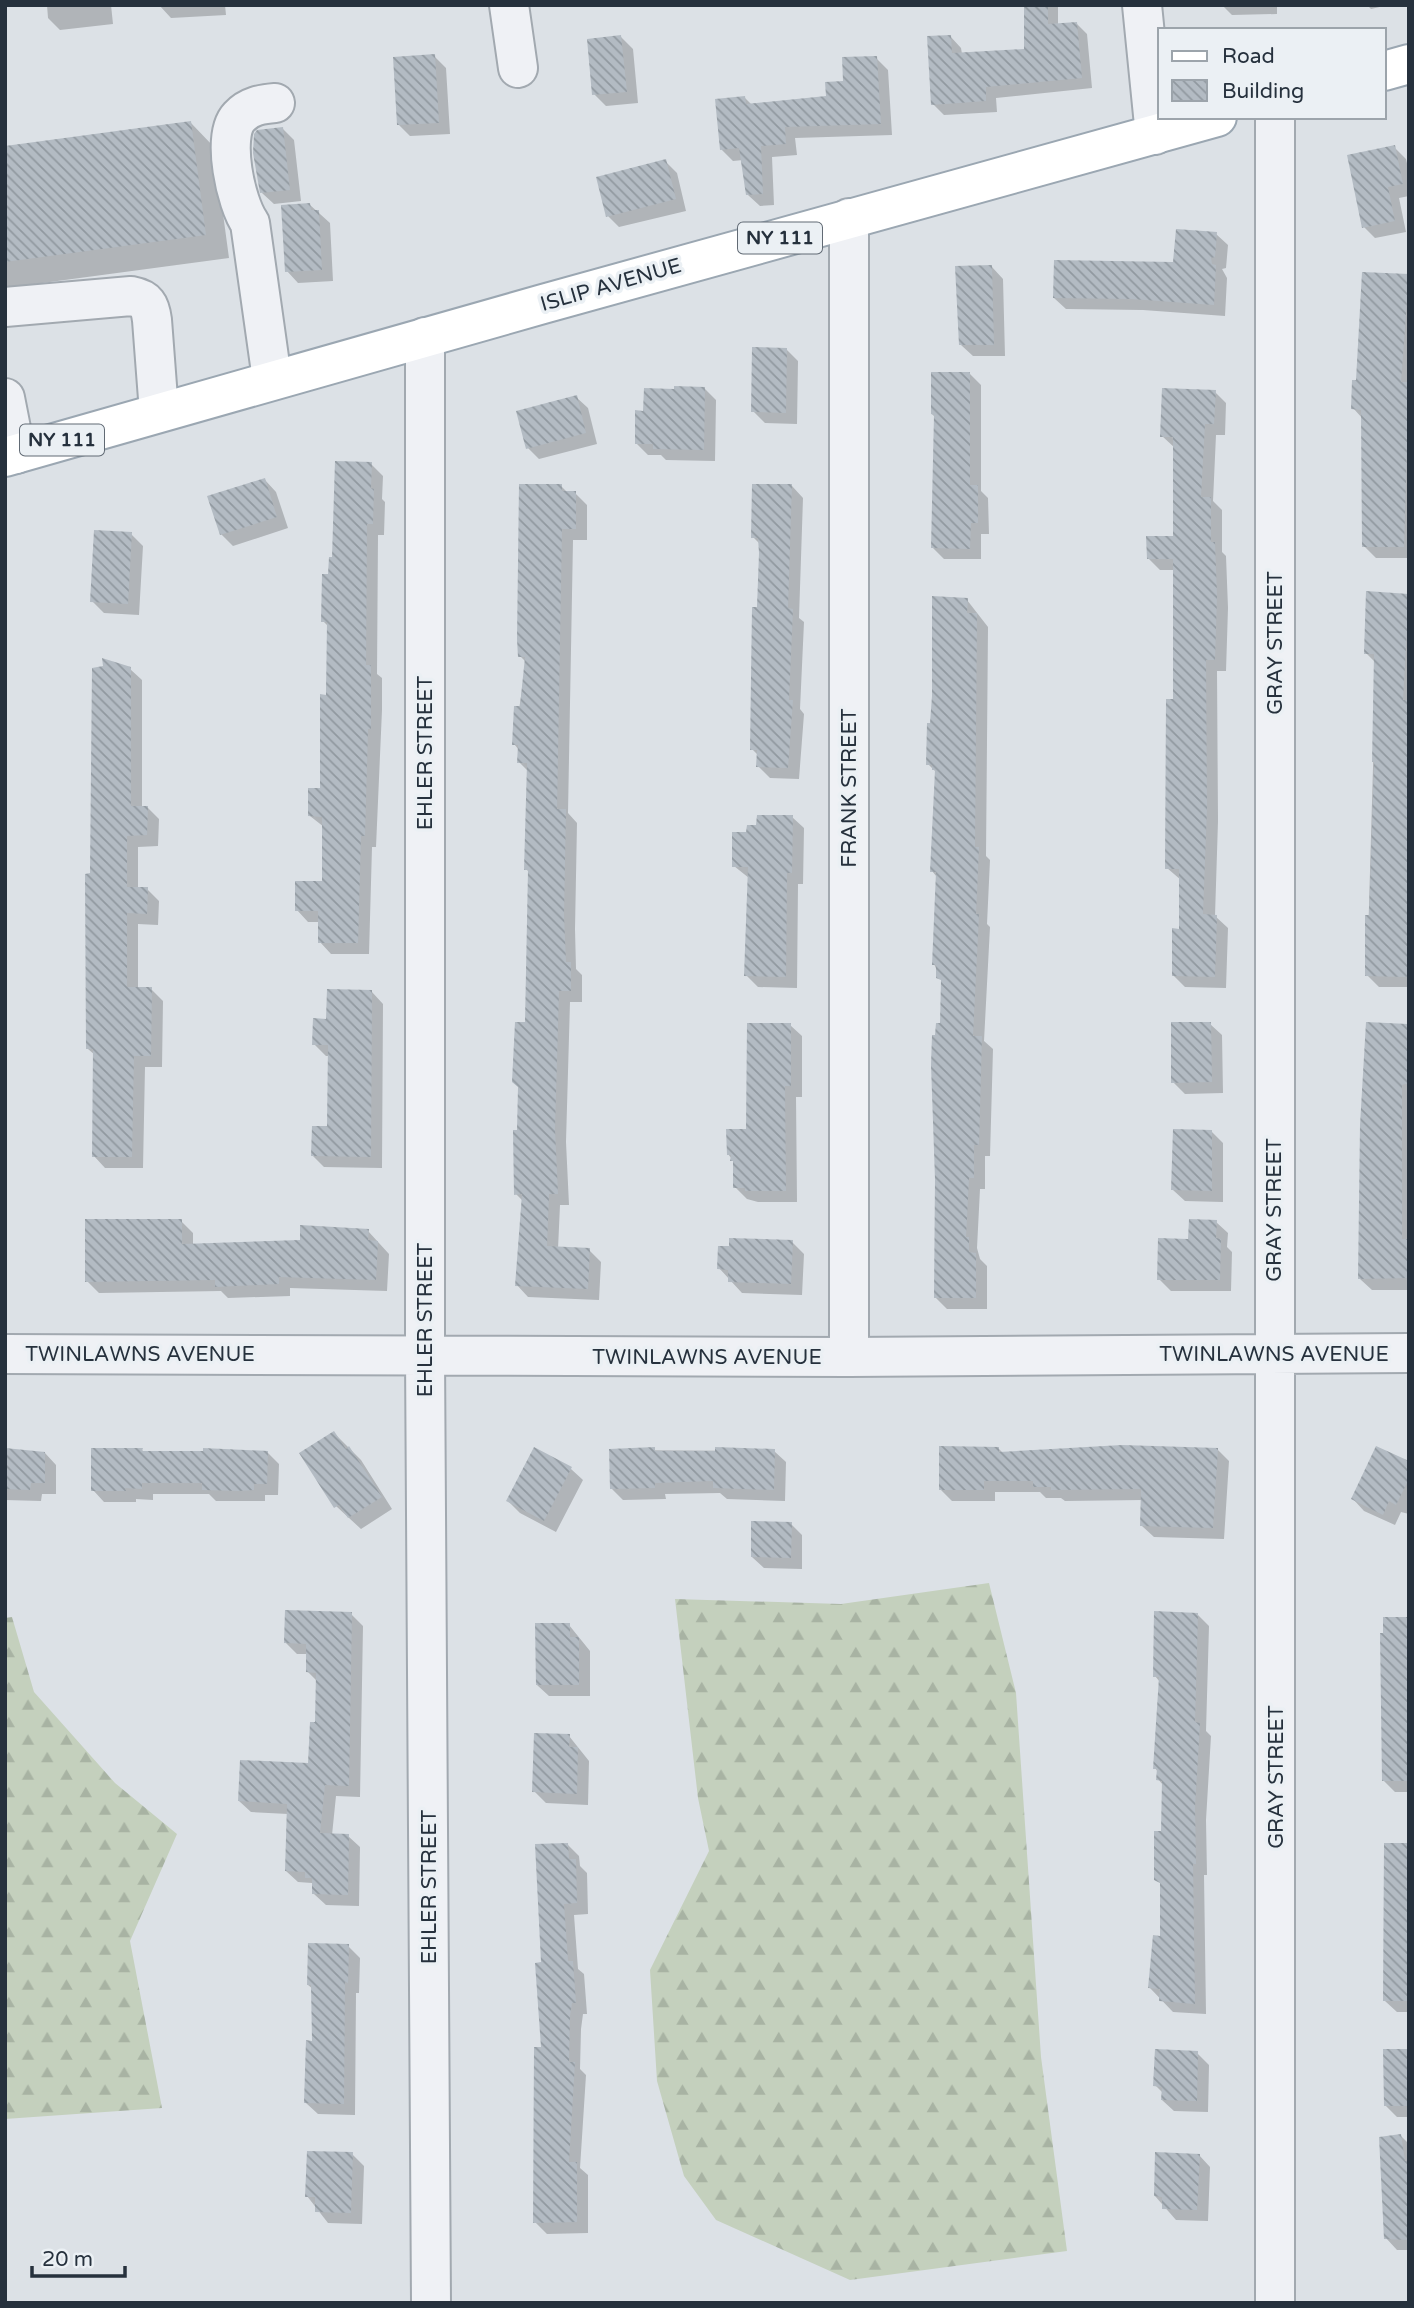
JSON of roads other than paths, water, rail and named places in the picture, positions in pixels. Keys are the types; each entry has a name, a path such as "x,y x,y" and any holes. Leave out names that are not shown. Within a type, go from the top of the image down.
{"main road":[{"path":"1386,70 1409,64"},
{"name":"ISLIP AVENUE","path":"10,455 1210,119"}],"street":[{"path":"509,5 518,68"},
{"path":"1142,5 1155,135"},
{"path":"272,380 250,223 238,202 232,130 238,117 256,105 275,103"},
{"name":"GRAY STREET","path":"1275,119 1275,2303"},
{"name":"FRANK STREET","path":"849,218 849,1357"},
{"path":"5,307 131,296 143,298 150,306 159,412"},
{"name":"EHLER STREET","path":"425,337 425,1355 431,2303"},
{"path":"6,400 10,455"},
{"name":"TWINLAWNS AVENUE","path":"5,1354 849,1357 1409,1353"}]}
